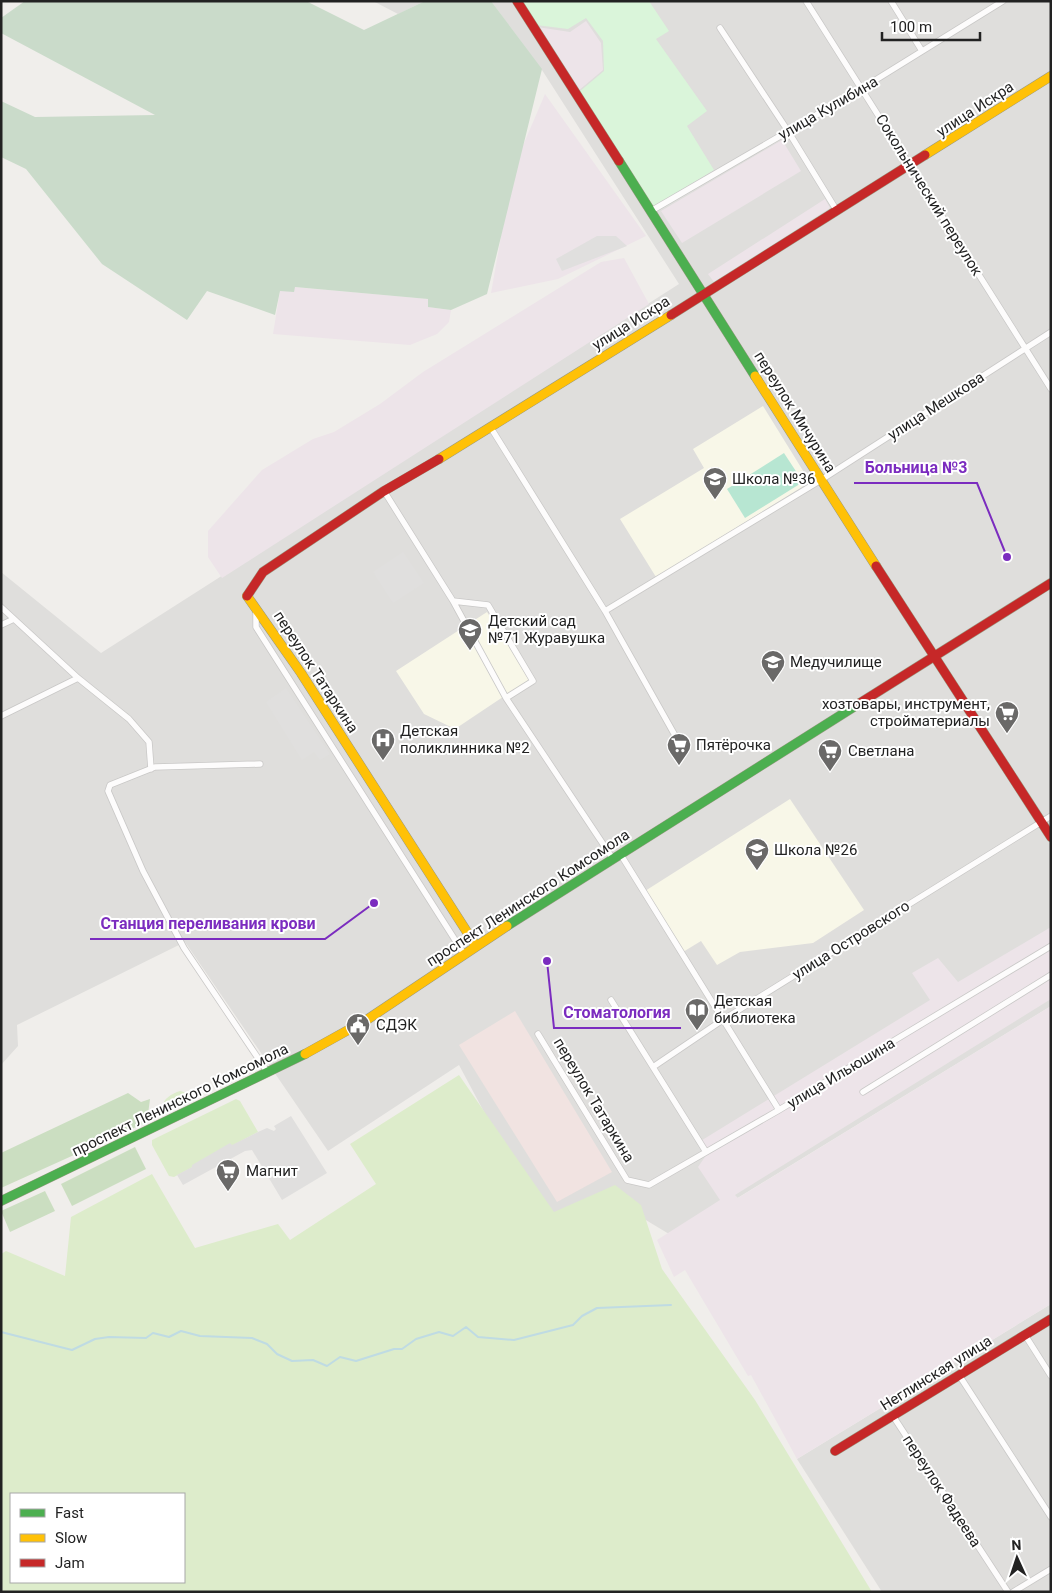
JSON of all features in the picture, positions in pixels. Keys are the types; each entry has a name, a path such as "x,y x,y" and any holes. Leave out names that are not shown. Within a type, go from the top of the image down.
{"main road":[{"name":"переулок Мичурина","path":"517,1 934,658 1051,837"},
{"name":"улица Искра","path":"256,606 247,596 263,572 384,491 491,428 1051,76"},
{"name":"проспект Ленинского Комсомола","path":"1,1201 268,1073 332,1041 368,1020 476,946 1051,583"},
{"name":"переулок Татаркина","path":"256,606 476,946"},
{"name":"Неглинская улица","path":"835,1451 1051,1319"}],"street":[{"name":"Сокольнический переулок","path":"806,1 1051,389"},
{"path":"891,1 922,51"},
{"name":"улица Кулибина","path":"651,211 861,89 1003,1"},
{"path":"720,28 788,131 837,211"},
{"name":"улица Мешкова","path":"605,610 821,480 1051,332"},
{"path":"491,428 605,610 677,739"},
{"path":"384,491 453,601 506,698 617,857 778,1110"},
{"path":"453,601 488,605 533,681 506,698"},
{"name":"переулок Татаркина","path":"256,606 256,627 464,954"},
{"path":"1,607 78,678 129,719 149,742 151,769"},
{"path":"1,625 14,619"},
{"path":"1,716 78,678"},
{"path":"260,764 151,769 110,786 108,791 143,871 184,948 215,997 268,1073"},
{"name":"улица Островского","path":"653,1067 721,1021 1051,816"},
{"name":"улица Ильюшина","path":"627,1180 649,1185 1051,946"},
{"path":"863,1092 1051,975"},
{"path":"611,1000 706,1152"},
{"name":"переулок Татаркина","path":"538,1034 627,1180"},
{"path":"1025,1335 1051,1376"},
{"path":"959,1375 1051,1517"},
{"name":"переулок Фадеева","path":"893,1416 1008,1592"},
{"path":"1013,1592 1051,1569"}],"shaded area":[{"path":"373,1 425,1 398,14"},
{"path":"491,1 1051,1 1051,1006 674,1237 601,1193 545,1226 459,1065 328,1151 185,942 17,1025 18,1046 1,1065 1,572 101,653 679,284 542,70"},
{"path":"586,21 601,43 603,70 578,91 537,27 570,32"},
{"path":"545,94 646,236 558,279 491,293 513,169"},
{"path":"782,140 801,171 682,243 661,211"},
{"path":"825,199 830,208 714,282 708,274"},
{"path":"597,236 616,236 627,246 562,271 556,259"},
{"path":"624,258 649,304 222,578 208,557 208,531 262,470 313,439 334,432 380,404 423,372 601,262"},
{"path":"294,287 429,299 429,307 451,310 449,322 437,334 410,345 273,334 280,291"},
{"name":"Школа №36","path":"763,406 810,482 656,577 620,519 704,468 693,449"},
{"path":"403,552 424,583 393,603 373,572"},
{"name":"Детский сад №71 Журавушка","path":"487,612 530,679 455,729 424,714 396,671"},
{"path":"286,688 330,754 320,760 314,752 302,760 266,702"},
{"name":"Школа №26","path":"790,799 864,910 813,943 740,952 717,965 701,941 683,952 645,891"},
{"path":"1051,927 1051,999 735,1195 738,1198 1051,1006 1051,1304 797,1459 751,1375 748,1376 685,1270 674,1277 657,1240 720,1200 698,1167 707,1154 699,1142 930,1000 912,973 938,958 958,982"},
{"path":"515,1011 612,1172 557,1202 459,1045"},
{"path":"291,1116 327,1173 282,1200 252,1150 245,1151 183,1185 177,1175 230,1143 232,1145 267,1128 274,1131 276,1129 274,1126"},
{"path":"1051,1304 1051,1592 882,1592 797,1459"}],"green space":[{"path":"25,1 306,1 364,30 425,1 491,1 542,69 487,294 451,310 428,307 428,299 295,287 294,292 280,291 275,315 207,291 187,320 102,264 26,169 1,157 1,101 35,117 155,115 1,33 1,18"},
{"path":"520,1 649,1 669,31 656,39 707,111 687,126 714,170 652,208 579,92 604,71 603,41 586,18 568,29 536,25"},
{"path":"784,453 803,482 745,518 727,489"},
{"path":"459,1075 554,1212 615,1185 641,1205 662,1269 755,1400 872,1592 1,1592 1,1254 6,1251 65,1276 71,1217 152,1174 195,1248 278,1224 290,1240 376,1184 350,1144"},
{"path":"180,1091 184,1092 188,1099 163,1111 162,1107 165,1101"},
{"path":"128,1093 141,1102 150,1099 147,1122 1,1188 1,1153"},
{"path":"236,1099 240,1101 258,1132 174,1177 169,1176 152,1145 152,1140"},
{"path":"135,1147 146,1169 72,1206 61,1184"},
{"path":"45,1191 55,1211 10,1232 1,1211"}],"waterway":[{"path":"1,1332 72,1350 95,1339 109,1337 146,1338 153,1333 169,1337 181,1331 200,1336 252,1338 267,1344 277,1354 292,1361 313,1360 327,1366 340,1357 356,1361 394,1349 402,1349 416,1339 439,1332 453,1336 466,1327 478,1337 514,1340 573,1325 582,1316 597,1308 671,1305"}],"traffic: fast":[{"path":"619,161 755,376"},
{"path":"507,926 860,703"},
{"path":"1,1201 305,1054"}],"traffic: slow":[{"path":"925,155 1051,76"},
{"path":"439,459 671,315"},
{"path":"755,376 876,566"},
{"path":"247,596 301,673 476,946"},
{"path":"305,1054 368,1019 507,926"}],"traffic: jam":[{"path":"517,1 619,161"},
{"path":"671,315 925,155"},
{"path":"247,596 263,572 384,491 439,459"},
{"path":"876,566 1051,837"},
{"path":"860,703 1051,583"},
{"path":"835,1451 1051,1319"}],"place":[{"name":"Школа №36","path":"715,500"},
{"name":"Больница №3","path":"1007,557"},
{"name":"Детский сад №71 Журавушка","path":"470,651"},
{"name":"Медучилище","path":"773,683"},
{"name":"хозтовары, инструмент, стройматериалы","path":"1007,734"},
{"name":"Детская поликлинника №2","path":"383,761"},
{"name":"Пятёрочка","path":"679,766"},
{"name":"Светлана","path":"830,772"},
{"name":"Школа №26","path":"757,871"},
{"name":"Станция переливания крови","path":"374,903"},
{"name":"Стоматология","path":"547,961"},
{"name":"Детская библиотека","path":"697,1031"},
{"name":"СДЭК","path":"358,1046"},
{"name":"Магнит","path":"228,1192"}]}
